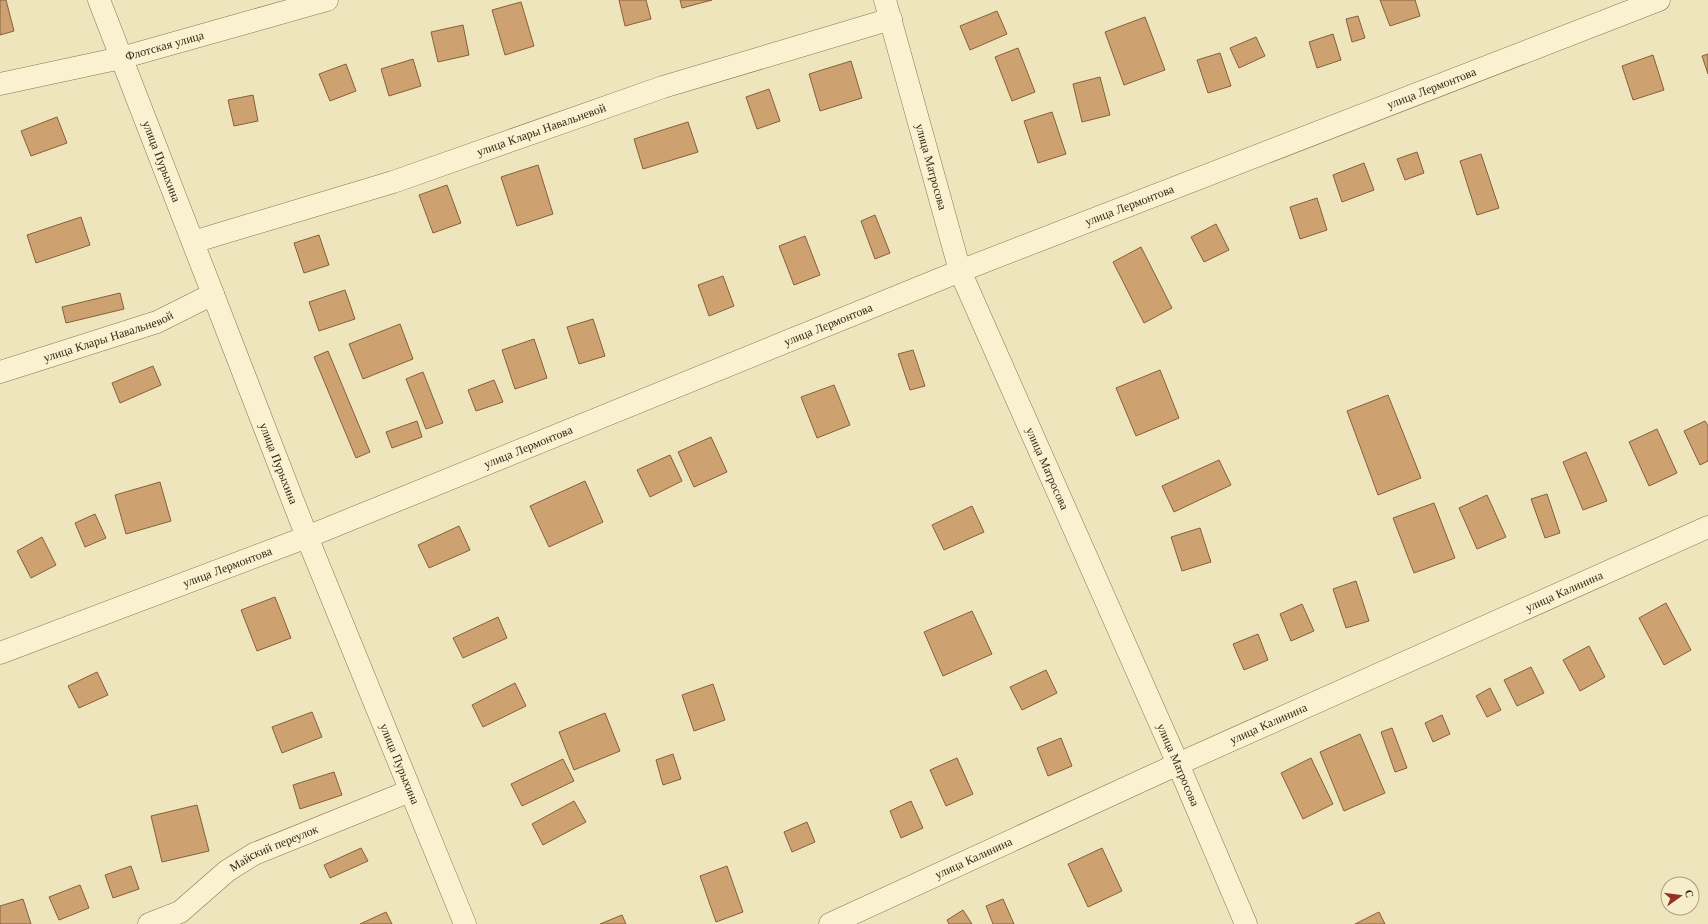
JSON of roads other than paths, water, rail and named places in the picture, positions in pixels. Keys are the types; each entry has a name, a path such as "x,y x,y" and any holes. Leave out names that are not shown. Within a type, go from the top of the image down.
{"street":[{"name":"улица Пурыхина","path":"99,0 307,537 465,924"},
{"name":"Флотская улица","path":"0,84 122,58 327,0"},
{"name":"улица Лермонтова","path":"0,653 307,537 960,271 1659,0"},
{"name":"улица Матросова","path":"888,10 960,271 1178,764 1246,924"},
{"name":"улица Клары Навальневой","path":"193,242 393,182 888,10"},
{"name":"улица Клары Навальневой","path":"0,372 157,322 213,294"},
{"name":"улица Калинина","path":"830,924 1178,764 1708,527"},
{"name":"Майский переулок","path":"150,924 180,912 227,871 254,854 410,791"}]}
